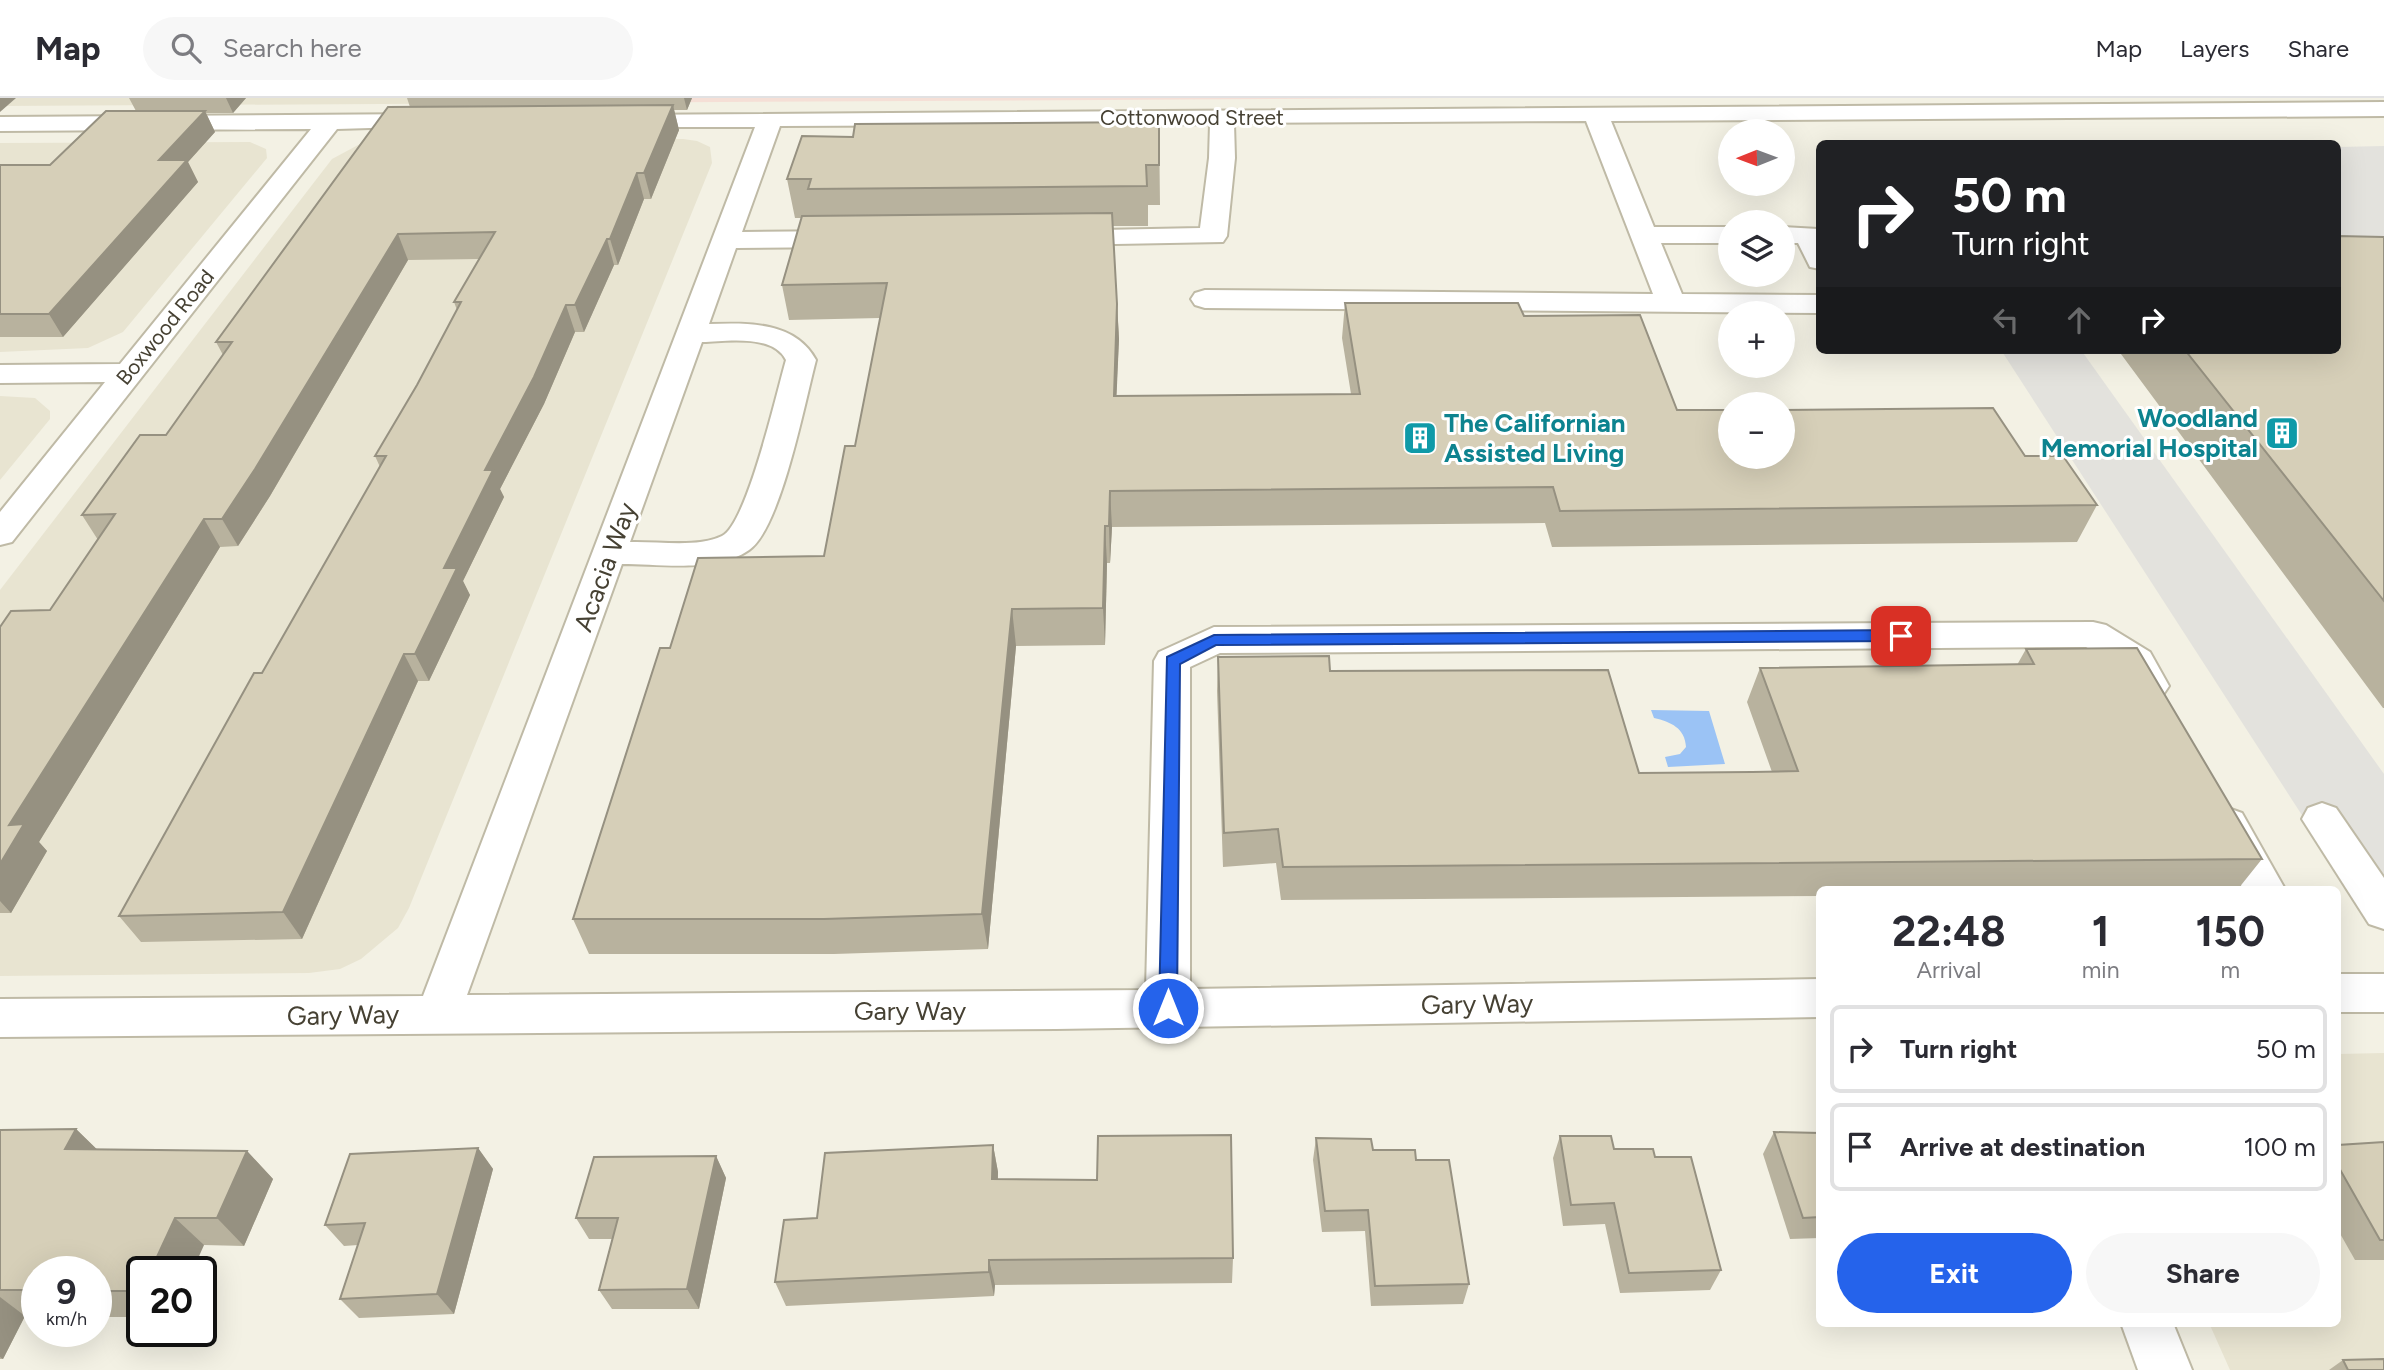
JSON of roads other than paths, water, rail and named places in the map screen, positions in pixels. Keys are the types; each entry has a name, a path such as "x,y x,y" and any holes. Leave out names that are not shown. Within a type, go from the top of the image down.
{"street":[{"name":"Cottonwood Street","path":"612,98 599,121 770,120 1079,108 1123,108 1222,117 1518,107 1596,115 2384,109"},
{"path":"1596,115 1671,303"},
{"path":"1032,238 1213,236 1222,158 1222,117"},
{"name":"Acacia Way","path":"438,1014 723,240 770,120"},
{"path":"0,124 449,121"},
{"name":"Boxwood Road","path":"0,534 330,122"},
{"path":"1645,235 1718,235"},
{"path":"1795,235 1808,235 1816,252"},
{"path":"723,240 879,239"},
{"path":"1205,299 1816,304"},
{"path":"609,553 719,551 738,542 751,525 763,497 799,368 799,352 794,345 782,339 761,335 689,333"},
{"path":"0,374 127,373"},
{"path":"1168,1008 1172,661 1214,640 2093,634 2137,661 2170,721"},
{"path":"2211,793 2262,886"},
{"path":"2322,819 2384,912"},
{"path":"2341,993 2384,993"},
{"name":"Gary Way","path":"0,1018 1168,1008 1816,998"},
{"path":"2149,1327 2165,1370"}],"water":[{"path":"1651,710 1709,711 1725,764 1668,767 1665,757 1680,754 1686,747 1685,740 1676,727 1654,718"}],"place":[{"name":"Woodland Memorial Hospital","path":"2282,433"},
{"name":"The Californian Assisted Living","path":"1420,438"}]}
